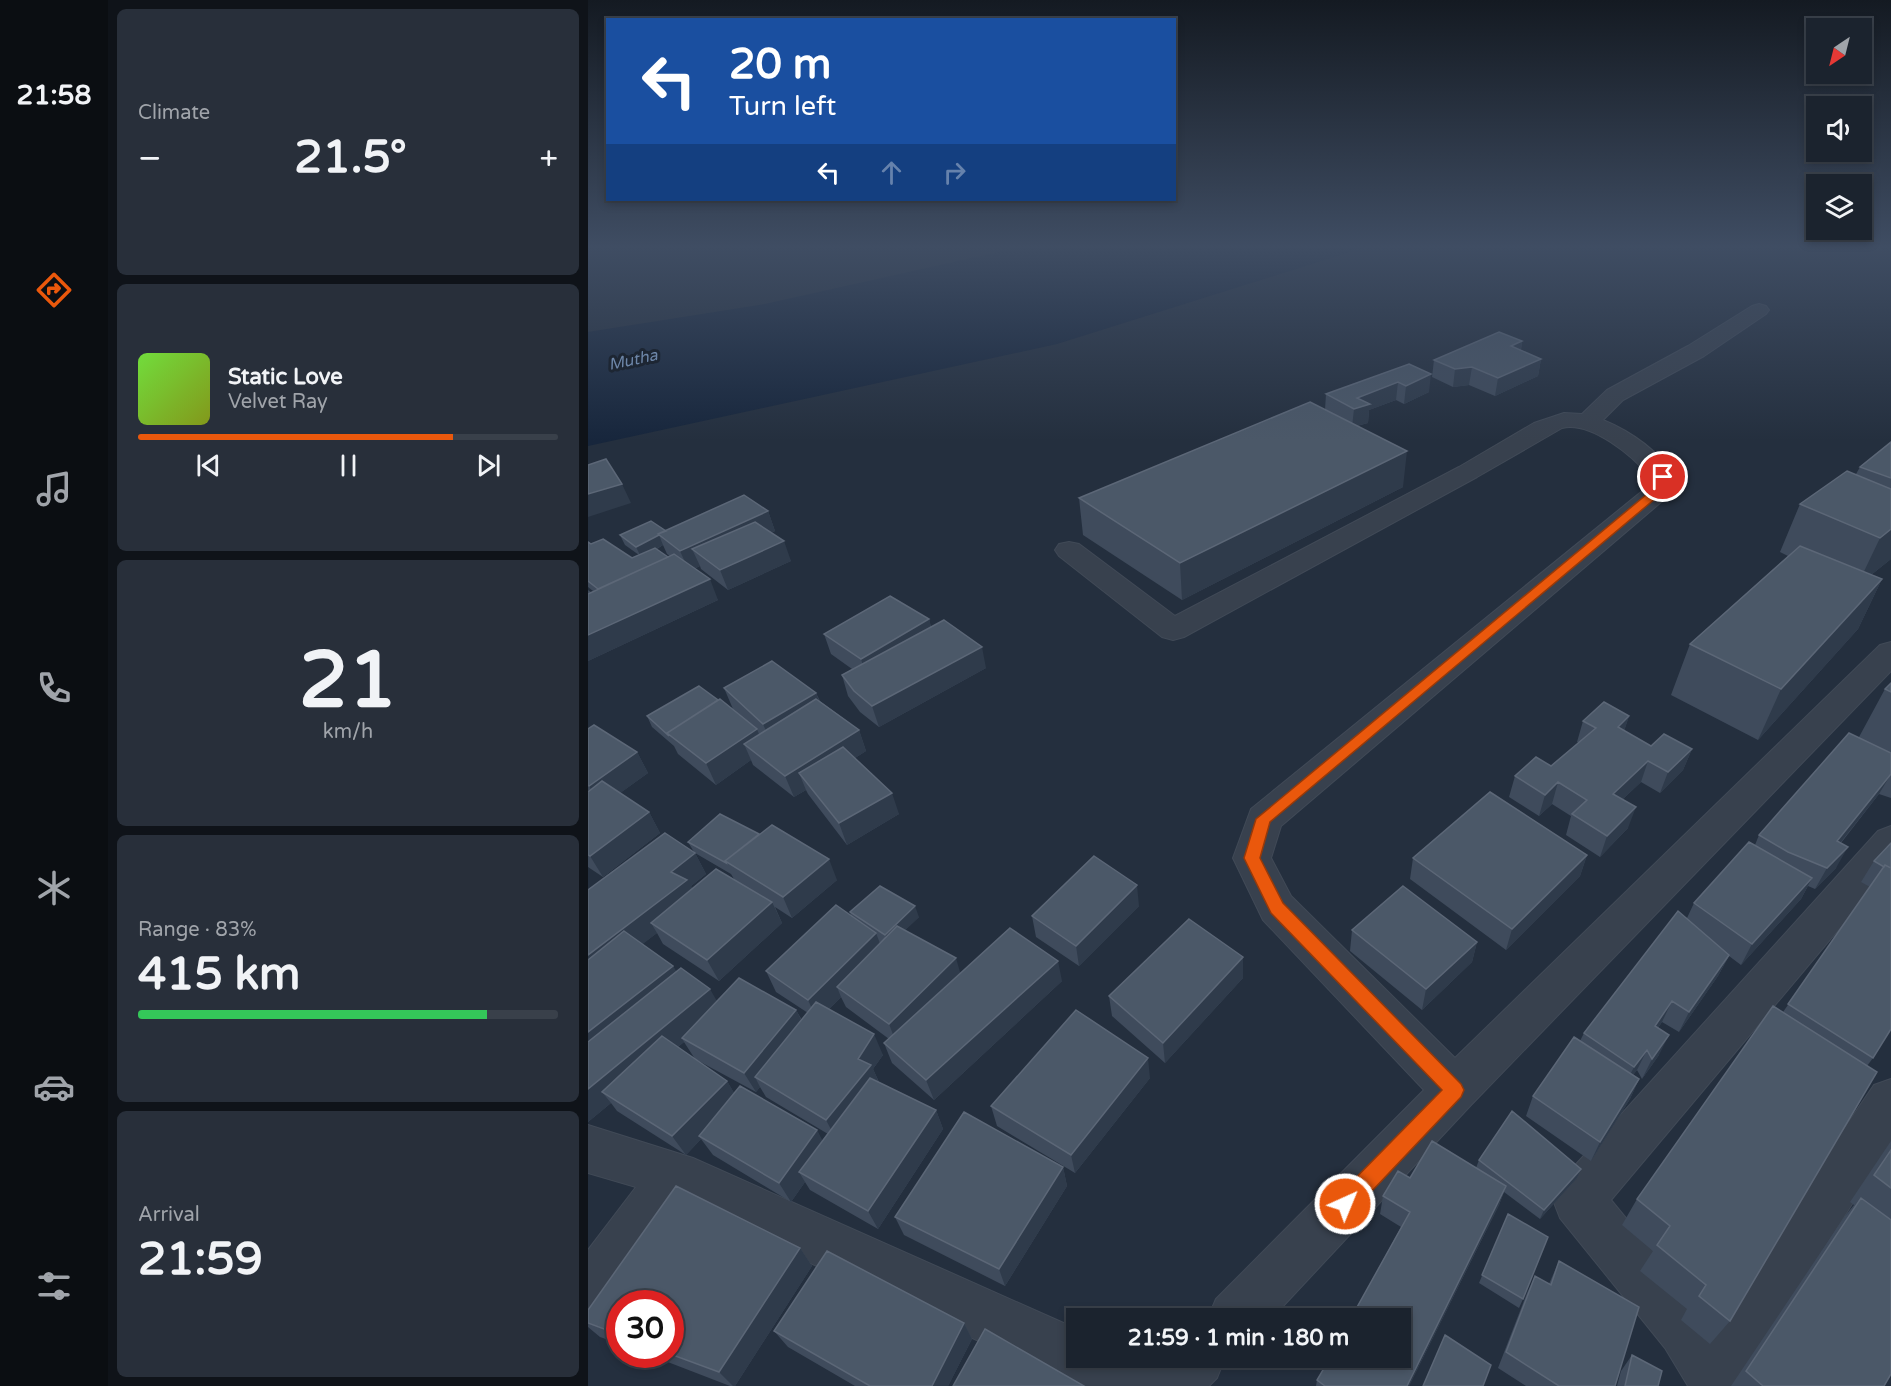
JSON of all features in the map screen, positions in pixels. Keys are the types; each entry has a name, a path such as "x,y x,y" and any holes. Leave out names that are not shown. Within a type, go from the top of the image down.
{"street":[{"path":"1587,422 1615,394 1696,351 1757,312"},
{"path":"1069,550 1173,630 1474,469 1551,425 1565,420 1587,422 1608,431 1654,463 1663,477 1658,491 1264,819 1252,858 1277,908 1455,1090"},
{"path":"1245,1308 1455,1090 1891,652"},
{"path":"1891,841 1578,1200 1684,1329 1716,1379 1891,1101"},
{"path":"588,1149 676,1175 1066,1352"},
{"path":"588,1293 676,1175"},
{"path":"1101,1368 1140,1386"},
{"path":"1170,1386 1187,1368"}],"water":[{"name":"Mutha","path":"716,312 1160,312 1057,344 588,446 588,332"}],"building":[{"path":"1499,332 1522,341 1511,346 1541,359 1498,378 1472,367 1455,369 1434,360"},
{"path":"1409,364 1431,374 1406,386 1398,382 1357,398 1370,404 1354,409 1326,394"},
{"path":"1310,402 1407,451 1180,563 1079,498"},
{"path":"1891,442 1891,478 1860,467"},
{"path":"606,459 622,484 588,494 588,465"},
{"path":"1847,471 1891,489 1891,529 1880,538 1800,504"},
{"path":"744,495 768,511 680,551 658,534"},
{"path":"651,521 666,531 636,547 620,535"},
{"path":"755,522 784,541 720,570 692,549"},
{"path":"603,539 632,558 655,548 668,557 598,589 588,581 588,542 591,544"},
{"path":"1800,546 1882,579 1781,689 1690,644"},
{"path":"674,554 710,579 588,635 588,594"},
{"path":"890,596 929,619 861,659 824,634"},
{"path":"944,620 982,647 872,706 854,691 842,675"},
{"path":"772,661 816,693 763,724 724,688"},
{"path":"1891,683 1891,692 1885,689"},
{"path":"699,686 718,700 667,733 669,736 647,716"},
{"path":"720,699 757,729 706,763 667,733"},
{"path":"816,699 859,730 785,776 744,744"},
{"path":"1604,702 1629,716 1618,727 1651,746 1664,734 1692,749 1668,772 1648,761 1613,794 1636,807 1607,836 1572,814 1587,800 1558,782 1545,795 1515,776 1536,757 1551,766 1596,728 1583,721"},
{"path":"594,725 637,752 589,786 588,729"},
{"path":"1849,733 1891,753 1891,774 1837,841 1848,847 1827,868 1788,852 1759,835"},
{"path":"843,747 892,793 839,823 799,773"},
{"path":"602,781 649,812 590,856 588,855 588,792"},
{"path":"1490,792 1587,855 1512,929 1413,858"},
{"path":"720,814 759,834 725,861 726,863 688,842"},
{"path":"772,825 829,859 783,897 725,861"},
{"path":"665,833 695,853 671,872 687,880 588,955 588,890"},
{"path":"1749,842 1812,878 1752,944 1694,903"},
{"path":"1891,843 1891,868 1885,865 1884,867 1874,861"},
{"path":"1094,856 1137,885 1076,946 1032,916"},
{"path":"1885,865 1891,868 1891,1029 1873,1058 1788,1004"},
{"path":"716,869 772,902 707,960 651,923"},
{"path":"880,886 915,906 885,935 850,912"},
{"path":"1403,886 1477,942 1426,989 1352,930"},
{"path":"836,905 876,933 808,1000 766,971"},
{"path":"1678,911 1729,955 1689,1012 1672,1001 1655,1026 1669,1035 1652,1059 1647,1050 1634,1067 1584,1033"},
{"path":"1189,919 1243,957 1163,1043 1109,996"},
{"path":"897,926 956,958 889,1024 837,987"},
{"path":"1010,928 1058,961 926,1080 884,1043"},
{"path":"624,931 673,966 588,1032 588,960"},
{"path":"681,968 710,989 588,1089 588,1042"},
{"path":"739,978 796,1010 744,1073 682,1038"},
{"path":"816,1002 874,1034 858,1059 871,1065 826,1120 755,1077"},
{"path":"1773,1006 1877,1072 1730,1321 1699,1296 1706,1285 1657,1245 1670,1226 1637,1199"},
{"path":"1076,1010 1148,1058 1071,1155 991,1106"},
{"path":"662,1036 727,1081 672,1136 602,1092"},
{"path":"1574,1037 1639,1079 1600,1142 1533,1096"},
{"path":"870,1078 936,1110 868,1211 799,1172"},
{"path":"740,1086 817,1130 779,1183 699,1136"},
{"path":"1512,1111 1581,1169 1544,1210 1479,1160"},
{"path":"964,1112 1063,1167 999,1269 895,1217"},
{"path":"1432,1141 1506,1186 1407,1386 1325,1386 1317,1380 1324,1368 1411,1368 1411,1308 1357,1308 1410,1212 1383,1196 1398,1171 1410,1178"},
{"path":"1891,1150 1891,1188 1874,1175"},
{"path":"676,1186 800,1248 719,1372 684,1359 684,1290 606,1290 606,1330 588,1323 588,1310"},
{"path":"1861,1198 1891,1220 1891,1374 1884,1386 1763,1386 1746,1371"},
{"path":"1508,1214 1548,1237 1523,1299 1482,1275"},
{"path":"827,1251 964,1323 932,1386 870,1386 774,1331"},
{"path":"1559,1261 1639,1307 1615,1386 1559,1386 1506,1352 1535,1276 1551,1285"},
{"path":"985,1329 1084,1386 953,1386"},
{"path":"1445,1335 1491,1365 1483,1386 1423,1386"},
{"path":"1632,1355 1662,1371 1658,1386 1625,1386"}],"route":[{"path":"1345,1204 1455,1090 1277,908 1252,858 1264,819 1658,491 1663,477"}]}
